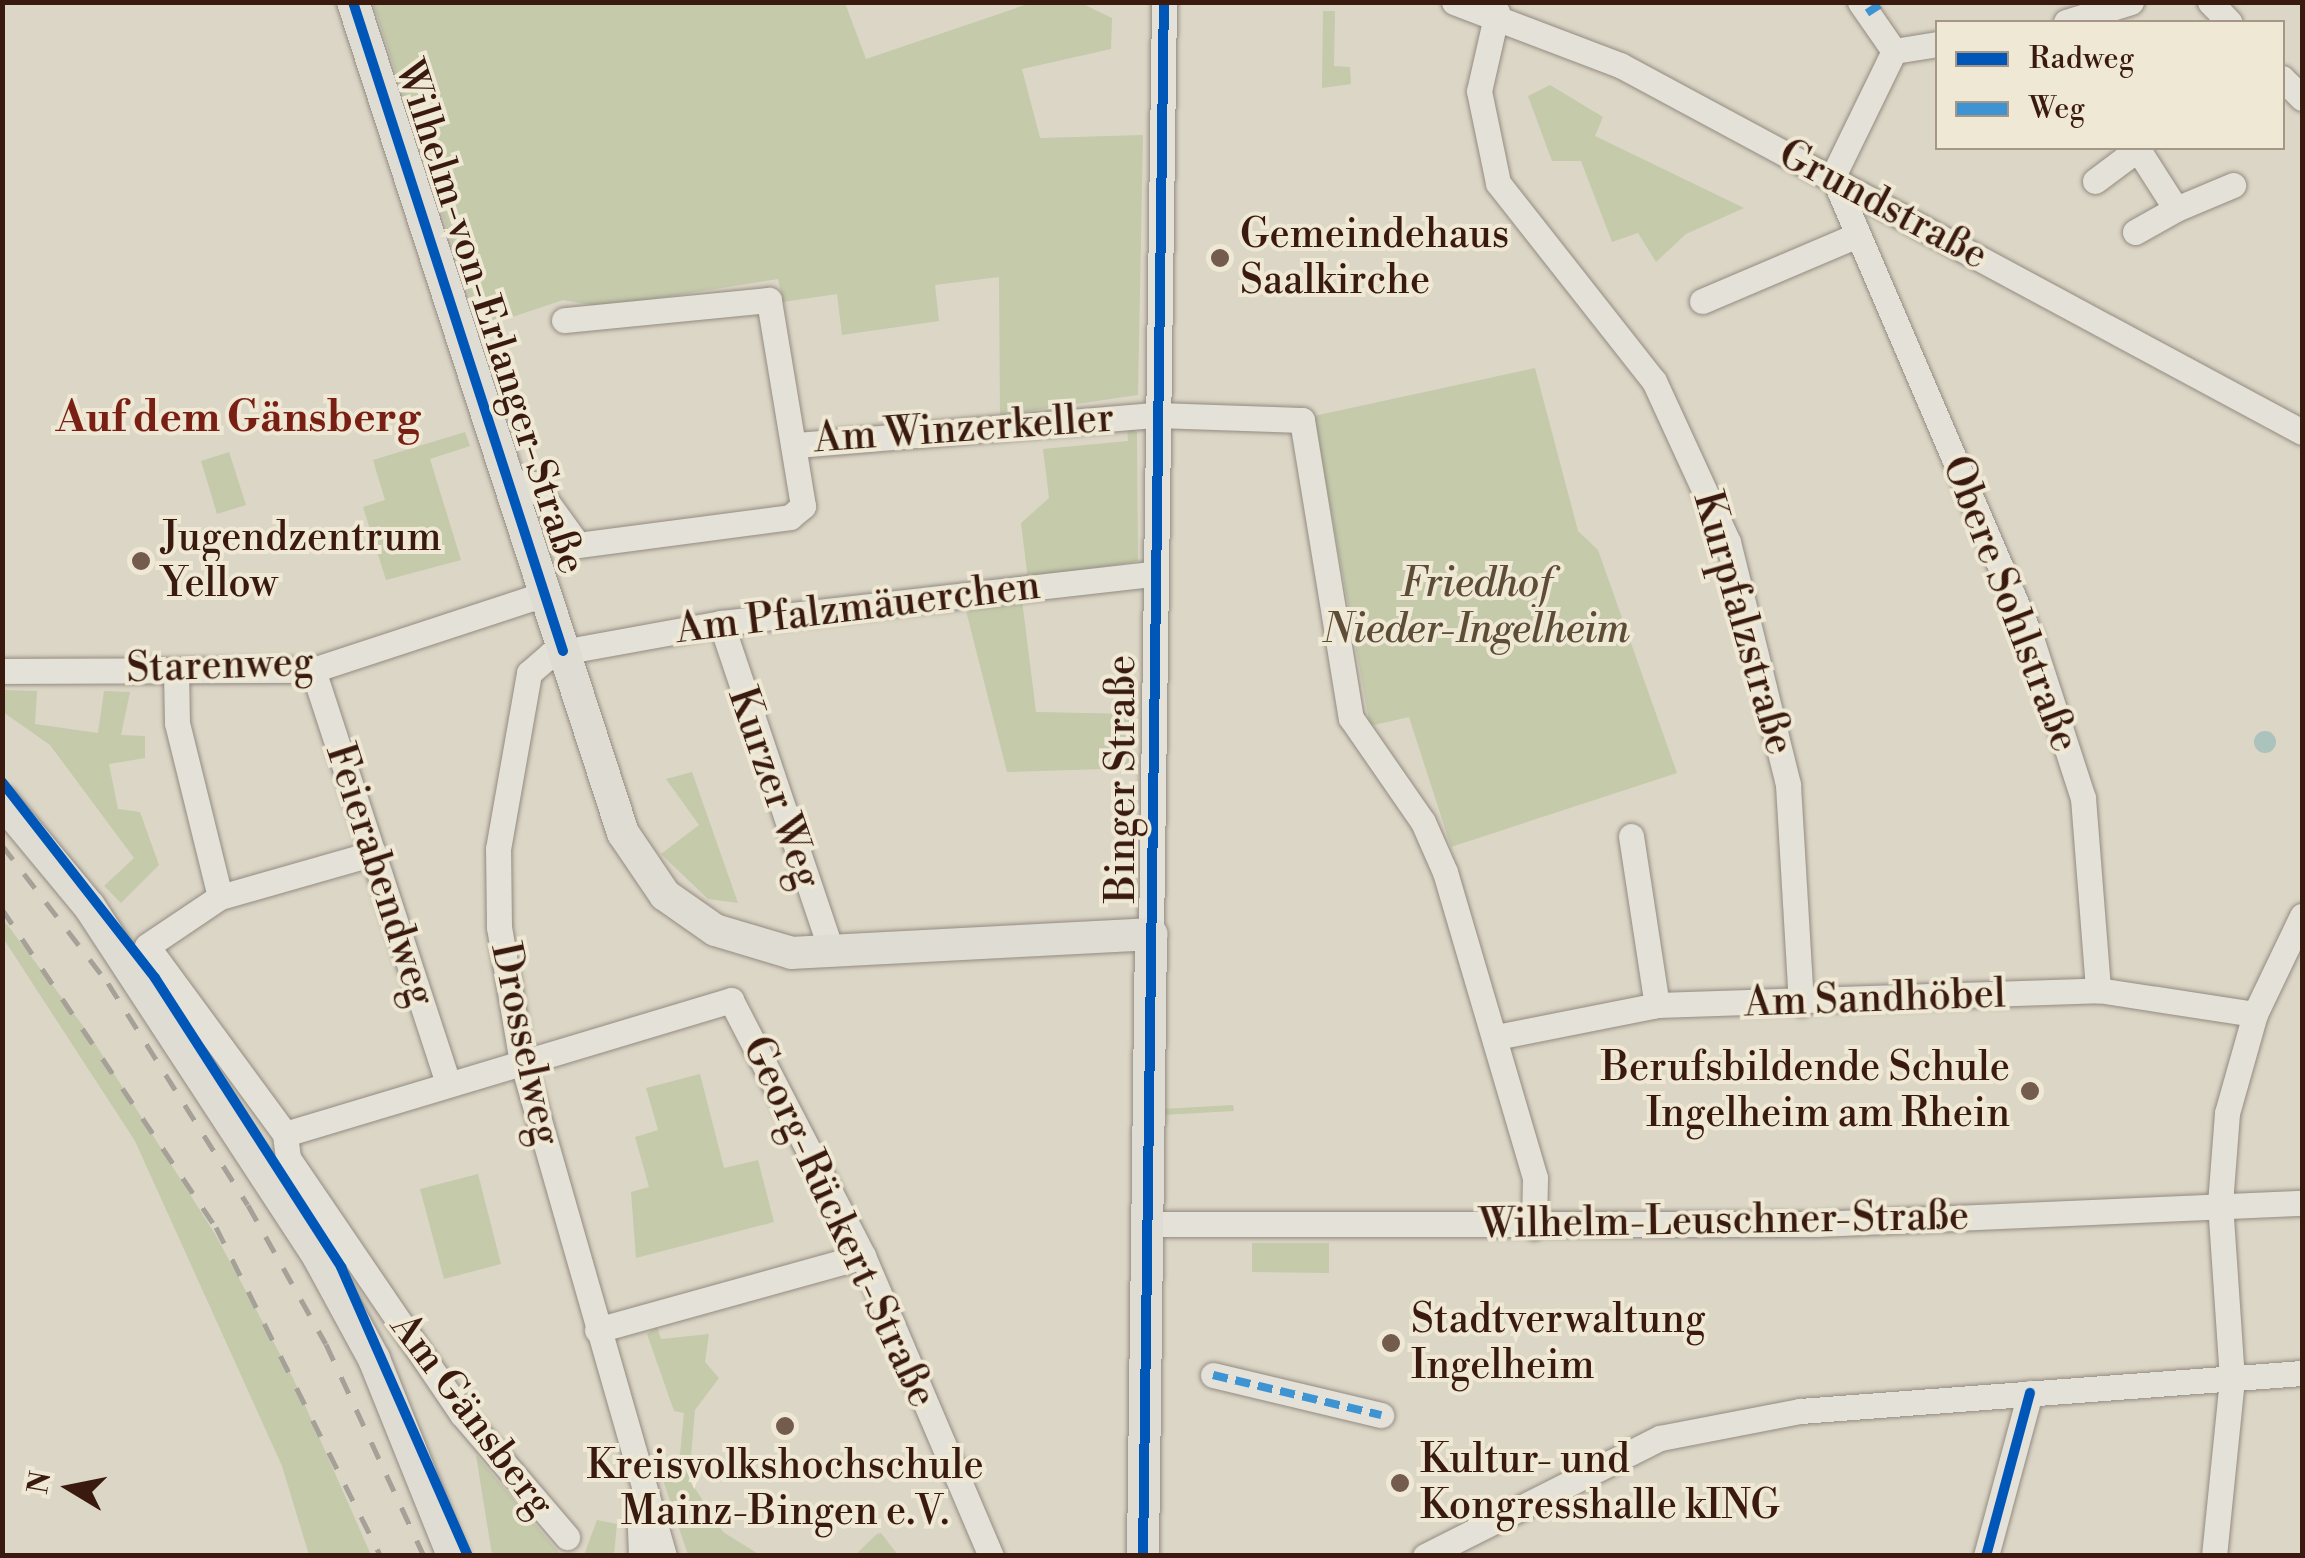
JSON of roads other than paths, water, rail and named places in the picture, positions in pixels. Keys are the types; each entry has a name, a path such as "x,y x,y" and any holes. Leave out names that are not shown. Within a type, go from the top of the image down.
{"main road":[{"name":"Wilhelm-von-Erlanger-Straße","path":"353,2 623,832 665,895 754,946 832,953 1151,934"},
{"path":"2,801 89,906 329,1275 389,1393 453,1556"},
{"name":"Binger Straße","path":"1143,1556 1151,934"}],"street":[{"name":"Binger Straße","path":"1151,934 1164,2"},
{"name":"Grundstraße","path":"1454,2 1506,10 1833,176 2302,432"},
{"path":"2072,20 2131,2"},
{"path":"1870,6 1894,51"},
{"name":"Kurpfalzstraße","path":"1506,10 1479,91 1498,183 1654,381 1728,542 1788,785 1802,1004"},
{"path":"1894,51 1935,44"},
{"path":"1833,176 1894,51"},
{"path":"2095,181 2134,150"},
{"path":"2138,150 2176,209"},
{"name":"Obere Sohlstraße","path":"1833,176 1853,237 2030,635 2082,798 2098,990"},
{"path":"2135,232 2176,209 2233,185"},
{"path":"1702,301 1853,237"},
{"name":"Am Winzerkeller","path":"564,320 769,300 797,446 1157,415 1302,420 1351,718 1423,822 1496,1037"},
{"path":"508,481 534,484 578,546 790,517 804,498 797,446"},
{"name":"Am Pfalzmäuerchen","path":"563,652 721,623 1154,574"},
{"name":"Starenweg","path":"2,670 313,670 546,593"},
{"name":"Kurzer Weg","path":"721,623 832,953"},
{"name":"Drosselweg","path":"563,652 540,660 524,683 498,850 499,927 521,1056 664,1556"},
{"path":"176,670 177,723 220,897 374,854"},
{"name":"Feierabendweg","path":"313,670 447,1080"},
{"path":"1631,836 1657,1005"},
{"name":"Am Gänsberg","path":"220,897 147,946 286,1134 288,1158 462,1414 567,1537"},
{"path":"2214,1556 2232,1379 2220,1204 2227,1113 2255,1014 2302,916"},
{"name":"Am Sandhöbel","path":"1496,1037 1657,1005 1802,1004 2098,990 2255,1014"},
{"name":"Georg-Rückert-Straße","path":"521,1056 731,1000 863,1256 991,1556"},
{"path":"1496,1037 1536,1178 1534,1226"},
{"path":"286,1134 521,1056"},
{"name":"Wilhelm-Leuschner-Straße","path":"1145,1224 1534,1226 2302,1203"},
{"path":"597,1330 863,1256"},
{"path":"1425,1556 1660,1438 1800,1410 2302,1373"},
{"path":"1213,1375 1381,1415"},
{"path":"1986,1556 2030,1393"},
{"name":"Drosselweg","path":"634,1448 641,1556"}],"water":[{"path":"2265,731 2273,734 2273,750 2265,753 2257,750 2254,742 2257,734"}],"railway":[{"path":"2,845 108,983 248,1205 326,1344 424,1556"},
{"path":"2,909 216,1227 381,1556"}],"place":[{"name":"Gemeindehaus Saalkirche","path":"1220,258"},
{"name":"Jugendzentrum Yellow","path":"141,561"},
{"name":"Berufsbildende Schule Ingelheim am Rhein","path":"2030,1091"},
{"name":"Stadtverwaltung Ingelheim","path":"1391,1343"},
{"name":"Kreisvolkshochschule Mainz-Bingen e.V.","path":"785,1426"},
{"name":"Kultur- und Kongresshalle kING","path":"1400,1483"}],"district":[{"name":"Auf dem Gänsberg","path":"238,419"}],"park label":[{"name":"Friedhof Nieder-Ingelheim","path":"1476,607"}]}
